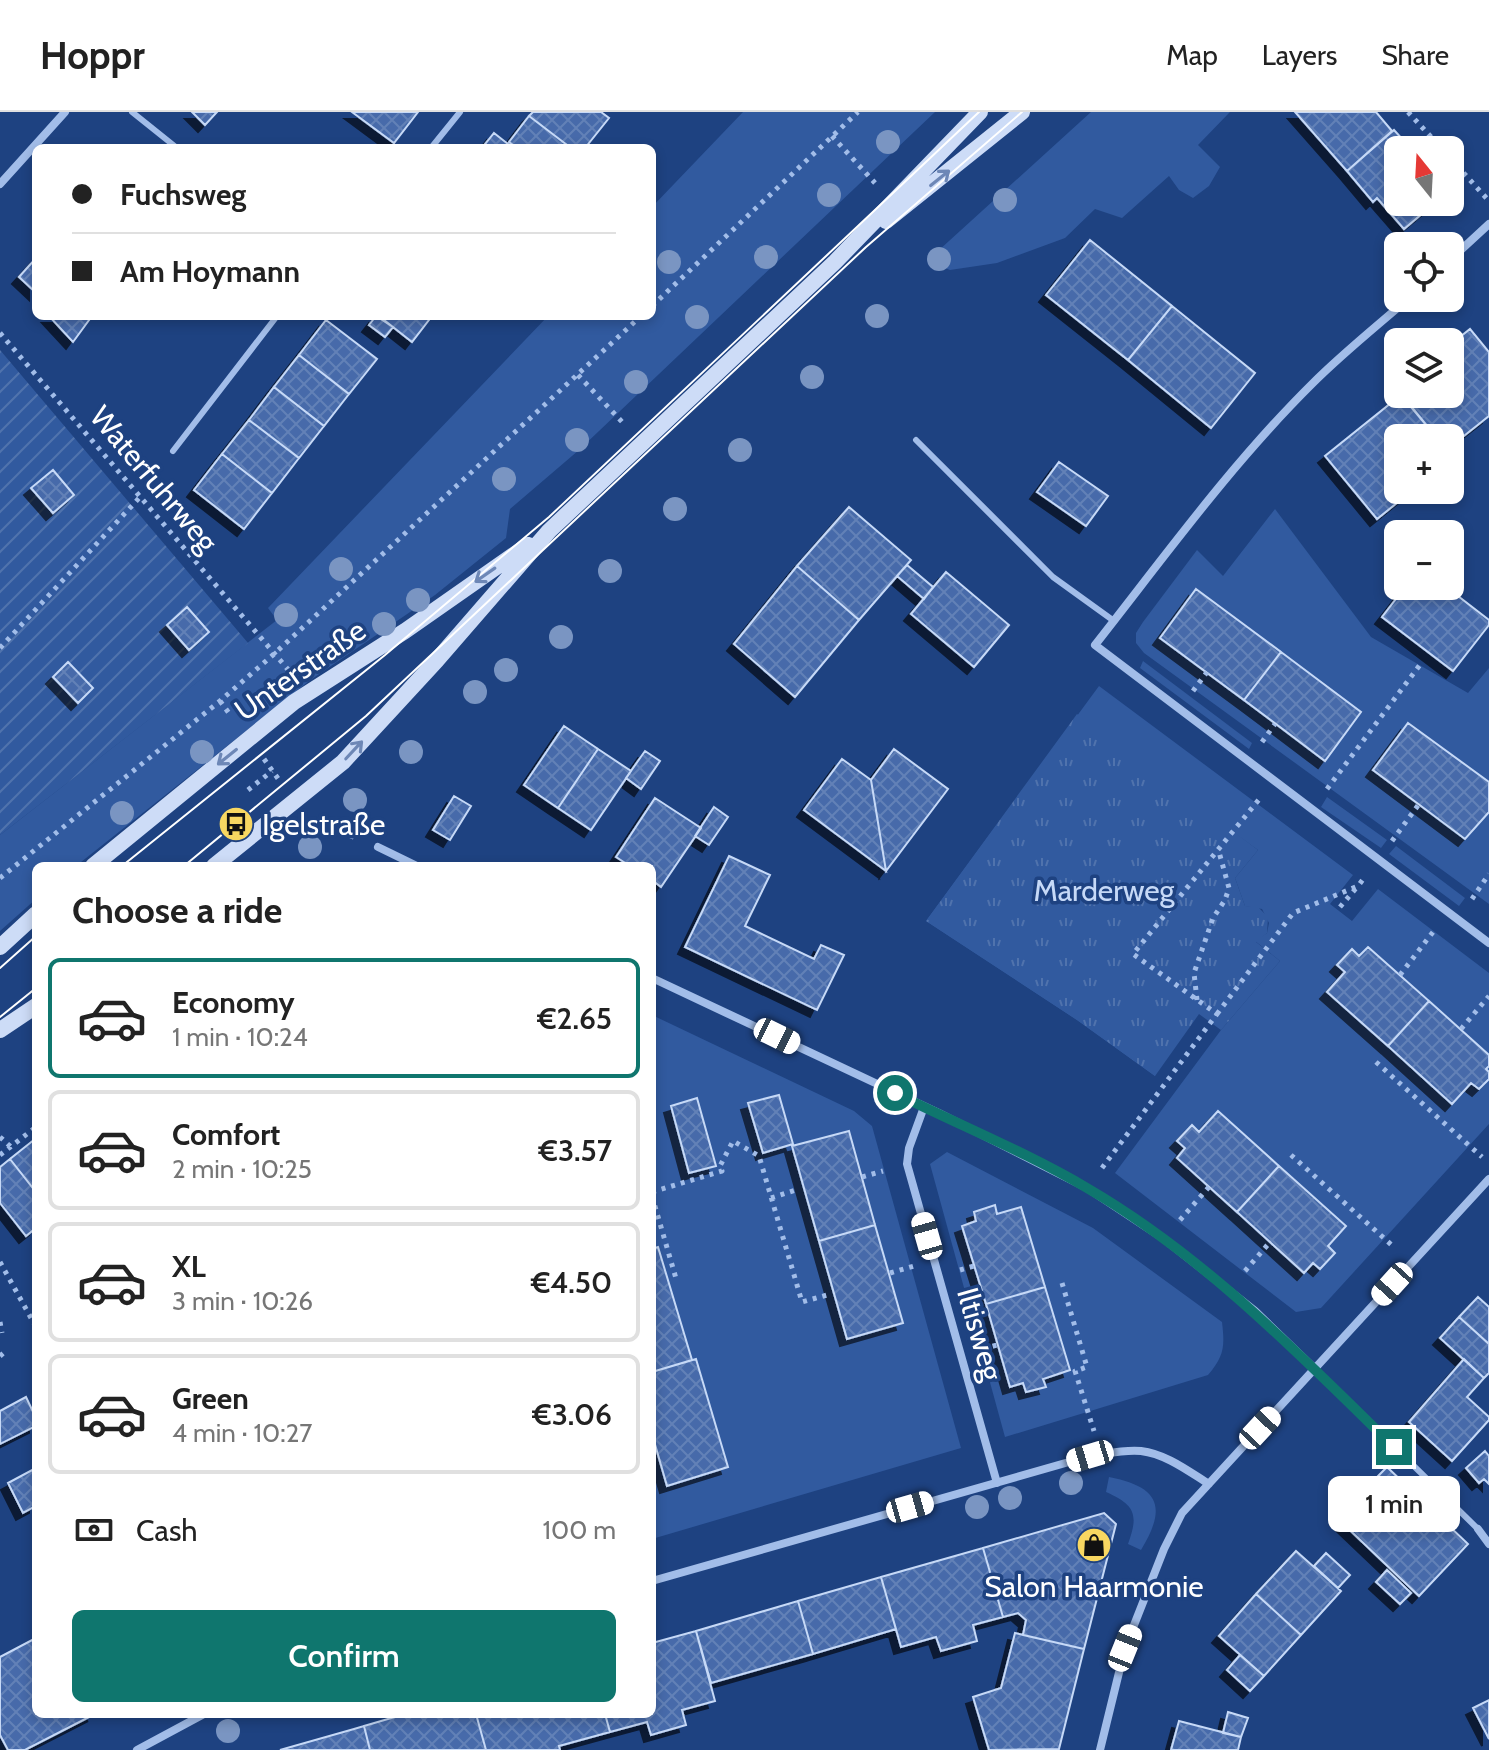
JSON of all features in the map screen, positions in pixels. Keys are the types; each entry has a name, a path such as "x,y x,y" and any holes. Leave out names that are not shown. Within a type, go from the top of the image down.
{"main road":[{"name":"Unterstraße","path":"219,862 343,762 549,531 835,262 980,112"},
{"name":"Unterstraße","path":"835,262 1022,112"},
{"name":"Unterstraße","path":"98,862 294,702 405,631 549,531"},
{"path":"0,947 32,918"},
{"path":"0,1030 32,1009"}],"street":[{"path":"36,144 65,112"},
{"path":"0,184 32,149"},
{"path":"1464,247 1489,224"},
{"path":"1394,312 1303,394 1173,542 1095,645 1489,943"},
{"path":"378,847 409,862"},
{"path":"656,980 1087,1188 1164,1239 1255,1311 1315,1369"},
{"name":"Iltisweg","path":"924,1107 909,1148 907,1164 997,1483"},
{"path":"1100,1750 1125,1648 1164,1549 1182,1513 1489,1179"},
{"path":"656,1580 1090,1456 1139,1451 1171,1461 1209,1484"},
{"path":"1478,1529 1489,1544"},
{"path":"137,1750 197,1718"}],"lane":[{"path":"132,112 172,144"},
{"path":"434,144 460,112"},
{"path":"173,451 274,320"},
{"path":"916,440 1053,577 1114,621"},
{"path":"1315,1369 1478,1529"}],"path":[{"path":"656,302 858,112"},
{"path":"1408,112 1430,136"},
{"path":"832,136 892,202"},
{"path":"1464,173 1489,201"},
{"path":"0,878 274,654 637,320"},
{"name":"Waterfuhrweg","path":"0,333 274,654"},
{"path":"578,375 642,443"},
{"path":"0,648 140,497"},
{"path":"1325,791 1422,662"},
{"path":"1192,692 1207,672"},
{"path":"1261,743 1275,724"},
{"path":"248,790 272,771"},
{"path":"1217,1014 1130,952 1219,851 1274,780"},
{"path":"296,801 310,820 378,847"},
{"path":"1394,839 1419,804"},
{"path":"1197,1000 1194,973 1213,918 1229,888 1219,851"},
{"path":"1340,907 1379,860"},
{"path":"1473,897 1489,874"},
{"path":"1087,1188 1293,913 1358,886"},
{"path":"1400,975 1430,936"},
{"path":"1461,1029 1489,996"},
{"path":"1376,1062 1489,1163"},
{"path":"0,1155 32,1130"},
{"path":"0,1137 11,1147"},
{"path":"656,1193 722,1171 720,1166 733,1141 759,1156 802,1302 827,1295"},
{"path":"1291,1155 1411,1263"},
{"path":"1164,1239 1209,1187"},
{"path":"771,1198 796,1190"},
{"path":"656,1208 677,1282"},
{"path":"1228,1290 1270,1242"},
{"path":"0,1262 32,1320"},
{"path":"960,1270 974,1266"},
{"path":"1062,1283 1087,1367 1075,1371 1096,1438"},
{"path":"0,1322 2,1333"},
{"path":"981,1350 997,1345"},
{"path":"0,1356 7,1350"}],"green space":[{"path":"743,112 935,112 579,450 510,509 506,538 435,595 309,681 81,862 32,862 32,903 0,931 0,835 277,620 268,608 544,320 656,320 656,203"},
{"path":"1091,112 1230,112 1198,145 1220,167 1209,186 1193,198 1179,190 1169,176 1122,218 1095,209 1065,238 997,263 950,270 927,261"},
{"path":"0,350 248,643 0,835"},
{"path":"1275,509 1371,637 1468,693 1489,668 1489,904 1144,653 1136,643 1136,633 1143,622 1197,550 1223,576"},
{"path":"1143,661 1252,743 1249,749 1140,668"},
{"path":"1099,686 1353,875 1330,904 1352,921 1378,889 1489,973 1489,1124 1321,1308 1296,1312 1115,1173 1221,1030 1280,961 1255,941 1267,933 1269,923 1262,909 1245,906 1235,878 1258,850 1215,819 1155,1076 1077,1020 926,921"},
{"name":"Marderweg","path":"1077,714 1258,850 1235,878 1245,906 1258,907 1268,917 1267,933 1256,942 1280,961 1221,1030 1199,1014 1155,1076 1077,1020 926,921"},
{"path":"1327,797 1387,840 1381,848 1321,807"},
{"path":"1396,846 1465,898 1459,906 1389,854"},
{"path":"656,1017 854,1111 872,1126 961,1448 656,1538"},
{"path":"947,1152 1093,1228 1222,1322 1222,1351 1208,1375 1005,1437 930,1164"},
{"path":"1109,1477 1139,1487 1154,1501 1154,1522 1141,1550 1128,1544 1134,1518 1129,1506 1106,1492"}],"building":[{"path":"192,112 217,112 205,125"},
{"path":"352,112 418,112 394,143"},
{"path":"533,112 601,112 609,118 588,144 566,144 529,116"},
{"path":"1295,112 1376,112 1392,131 1347,171"},
{"path":"529,116 566,144 512,144 509,142"},
{"path":"494,133 508,144 485,144"},
{"path":"1384,139 1384,206 1377,198 1373,202 1347,171"},
{"path":"1393,216 1419,216 1404,229"},
{"path":"1090,240 1172,306 1128,360 1046,295"},
{"path":"32,262 32,289 19,277"},
{"path":"1172,306 1255,373 1211,428 1128,360"},
{"path":"53,320 89,320 73,342"},
{"path":"326,320 377,359 349,394 299,355"},
{"path":"373,320 382,320 393,327 385,337 369,325"},
{"path":"384,320 429,320 412,342"},
{"path":"1470,329 1489,352 1489,416 1464,436 1464,424 1426,424 1412,408 1464,408 1464,334"},
{"path":"299,355 349,394 324,426 274,387"},
{"path":"274,387 324,426 299,458 249,420"},
{"path":"1385,408 1412,408 1425,424 1384,424 1384,504 1396,504 1377,519 1325,456"},
{"path":"249,420 299,458 272,493 222,454"},
{"path":"222,454 272,493 244,529 194,490"},
{"path":"1059,462 1108,496 1086,526 1037,492"},
{"path":"53,470 74,495 53,513 31,488"},
{"path":"849,507 911,560 859,620 797,566"},
{"path":"907,565 933,587 924,599 897,576"},
{"path":"797,566 859,620 795,697 734,644"},
{"path":"946,572 1009,625 974,667 911,614"},
{"path":"1196,589 1281,652 1244,700 1160,638"},
{"path":"1395,600 1463,600 1489,620 1489,625 1453,671 1382,617"},
{"path":"187,607 209,632 189,650 167,625"},
{"path":"1281,652 1361,712 1325,761 1244,700"},
{"path":"68,662 93,688 78,703 53,677"},
{"path":"1408,723 1489,782 1489,812 1465,839 1373,770"},
{"path":"564,726 598,749 558,808 524,785"},
{"path":"598,749 631,771 591,830 558,808"},
{"path":"894,749 948,789 886,871 871,780"},
{"path":"645,751 660,761 641,789 626,778"},
{"path":"842,759 871,780 886,871 804,810"},
{"path":"454,796 471,806 450,840 433,830"},
{"path":"655,798 701,828 661,887 656,883 656,862 624,862 616,857"},
{"path":"714,807 728,817 709,845 695,836"},
{"path":"729,856 770,875 745,926 814,959 821,945 844,955 817,1010 685,947"},
{"path":"1368,947 1429,1001 1388,1046 1327,992 1345,972 1337,965 1352,949 1359,956"},
{"path":"1429,1001 1489,1055 1486,1069 1489,1079 1479,1089 1471,1083 1452,1104 1388,1046"},
{"path":"779,1095 793,1144 763,1153 748,1103"},
{"path":"697,1098 716,1166 689,1173 671,1106"},
{"path":"1218,1111 1279,1166 1237,1212 1177,1158 1185,1148 1177,1141 1192,1125 1199,1132"},
{"path":"849,1131 875,1225 819,1241 792,1146"},
{"path":"32,1141 32,1187 10,1159"},
{"path":"10,1159 32,1187 32,1231 26,1236 0,1203 0,1167"},
{"path":"1279,1166 1346,1226 1328,1246 1335,1253 1320,1269 1313,1263 1304,1273 1237,1212"},
{"path":"995,1205 997,1214 1021,1207 1045,1287 986,1304 962,1226 976,1221 974,1212"},
{"path":"875,1225 903,1323 847,1339 819,1241"},
{"path":"656,1248 692,1360 656,1371"},
{"path":"1045,1287 1070,1370 1043,1379 1046,1387 1026,1392 1023,1383 1010,1387 986,1304"},
{"path":"1478,1297 1489,1307 1489,1344 1459,1317"},
{"path":"1459,1317 1489,1344 1489,1373 1484,1378 1440,1338"},
{"path":"696,1359 728,1467 667,1486 656,1448 656,1371"},
{"path":"1464,1359 1484,1378 1467,1397 1489,1420 1452,1461 1409,1422"},
{"path":"26,1397 32,1410 32,1428 0,1444 0,1411"},
{"path":"1485,1451 1489,1456 1489,1484 1484,1479 1479,1483 1466,1468"},
{"path":"1387,1467 1468,1544 1419,1596 1337,1518"},
{"path":"32,1470 32,1508 23,1513 8,1483"},
{"path":"1104,1513 1116,1524 1084,1649 1023,1635 1026,1620 1018,1613 1003,1617 983,1548"},
{"path":"983,1548 1003,1617 973,1625 977,1641 941,1651 936,1637 901,1647 881,1577"},
{"path":"1296,1551 1341,1591 1301,1635 1256,1594"},
{"path":"1326,1553 1350,1575 1338,1588 1314,1566"},
{"path":"1387,1570 1411,1593 1400,1604 1376,1582"},
{"path":"881,1577 896,1629 813,1654 798,1601"},
{"path":"1256,1594 1301,1635 1264,1676 1219,1636"},
{"path":"798,1601 813,1654 711,1683 696,1631"},
{"path":"696,1631 715,1701 682,1710 686,1725 651,1735 647,1722 610,1732 606,1718 656,1718 656,1642"},
{"path":"1015,1633 1084,1649 1059,1749 989,1750 973,1697 1001,1688"},
{"path":"32,1640 32,1718 87,1718 25,1750 8,1750 0,1735 0,1657"},
{"path":"1240,1655 1264,1676 1250,1691 1227,1670"},
{"path":"1489,1700 1489,1739 1473,1708"},
{"path":"1228,1712 1248,1718 1241,1737 1223,1733"},
{"path":"391,1718 477,1718 486,1750 370,1750 364,1726"},
{"path":"477,1718 606,1718 610,1732 559,1746 560,1750 486,1750"},
{"path":"1179,1721 1241,1737 1238,1750 1171,1750"},
{"path":"364,1726 370,1750 280,1750 354,1729"}],"tram line":[{"path":"127,862 385,655 549,517 979,112"},
{"path":"189,862 366,716 866,247 1022,112"},
{"path":"0,968 32,940"},
{"path":"0,1017 32,991"}],"place":[{"name":"Igelstraße","path":"236,824"},
{"name":"Salon Haarmonie","path":"1094,1545"}],"route":[{"path":"895,1093 1087,1188 1164,1239 1255,1311 1394,1447"}]}
